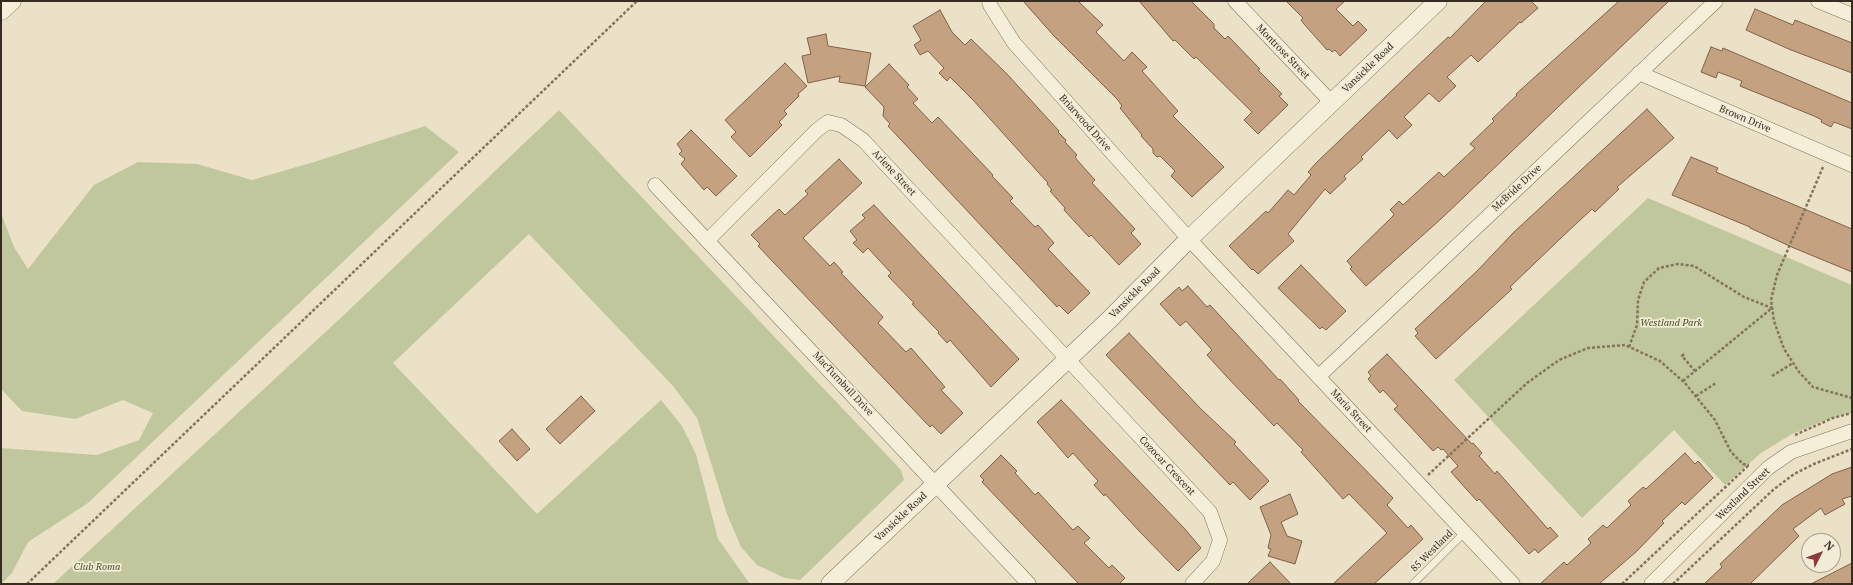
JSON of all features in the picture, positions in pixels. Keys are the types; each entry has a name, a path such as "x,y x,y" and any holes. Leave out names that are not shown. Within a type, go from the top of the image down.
{"street":[{"path":"1,11 12,1"},
{"name":"Briarwood Drive","path":"989,1 1014,43 1189,239"},
{"name":"Montrose Street","path":"1235,1 1332,103"},
{"name":"Vansickle Road","path":"830,584 1067,359 1189,239 1438,1"},
{"name":"McBride Drive","path":"1319,376 1716,1"},
{"path":"1818,1 1852,15"},
{"name":"Brown Drive","path":"1639,73 1852,166"},
{"name":"Arlene Street","path":"708,240 817,130 828,122 841,125 864,140 1067,359"},
{"name":"MacTurnbull Drive","path":"655,185 1030,584"},
{"name":"Maria Street","path":"1189,239 1513,584"},
{"name":"Cozocar Crescent","path":"1067,359 1210,512 1220,540 1213,561 1192,584"},
{"name":"Westland Street","path":"1651,584 1768,468 1791,452 1852,431"}],"lane":[{"name":"85 Westland","path":"1413,584 1465,532"}],"path":[{"path":"27,584 637,1"},
{"path":"1828,155 1777,275 1771,300 1774,321 1784,349 1799,372 1813,387 1852,398"},
{"path":"1629,347 1636,325 1638,300 1644,282 1659,268 1678,264 1694,266 1744,297 1772,308"},
{"path":"1683,381 1762,314 1772,308"},
{"path":"1419,483 1527,383 1559,360 1588,348 1625,345 1660,361 1683,381 1715,420 1731,452 1743,464 1749,465"},
{"path":"1684,354 1682,356 1695,371"},
{"path":"1772,376 1793,363"},
{"path":"1696,396 1716,383"},
{"path":"1673,584 1773,490 1794,474 1814,464 1852,449"}],"green space":[{"name":"Club Roma","path":"559,110 901,470 904,480 800,580 785,578 757,565 741,547 727,514 697,418 673,386 529,234 393,363 537,514 661,400 682,426 696,454 718,539 750,584 53,584 346,313"},
{"path":"425,126 459,152 88,503 28,542 12,573 1,584 1,448 97,455 139,440 153,413 123,400 75,419 22,411 1,389 1,213 14,247 28,269 94,185 138,162 197,164 252,180 314,162"},
{"name":"Westland Park","path":"1648,198 1852,285 1852,412 1823,421 1792,434 1761,453 1725,485 1674,430 1582,518 1454,380"}],"building":[{"path":"1023,1 1078,1 1103,25 1096,32 1124,61 1132,52 1147,67 1142,71 1178,111 1173,116 1224,167 1192,197 1171,176 1175,171 1160,156 1157,157 1153,153 1153,149 1120,108 1122,106 1117,99 1054,36"},
{"path":"1139,1 1191,1 1214,24 1214,28 1225,39 1228,36 1260,69 1258,70 1282,94 1279,96 1288,105 1258,134 1244,120 1252,112 1196,57 1194,59 1175,40 1173,41"},
{"path":"1286,1 1345,1 1336,9 1353,26 1358,21 1367,30 1340,56 1335,50 1332,52 1329,49 1327,50 1301,20 1303,18"},
{"path":"1486,1 1531,1 1538,8 1521,23 1520,22 1478,62 1471,55 1447,77 1456,86 1439,102 1429,93 1404,117 1412,125 1397,139 1389,130 1361,157 1363,159 1344,176 1346,179 1330,194 1325,189 1288,234 1294,241 1258,274 1253,269 1252,270 1229,246 1266,211 1268,213 1288,190 1294,195 1311,175 1308,172 1317,162 1448,37 1450,38"},
{"path":"1619,1 1669,1 1442,218 1366,286 1350,269 1352,267 1347,261 1393,216 1394,214 1390,210 1399,201 1403,205 1439,172 1444,177 1475,148 1470,144 1494,121 1492,119 1517,95 1516,94"},
{"path":"1755,9 1793,25 1795,20 1852,43 1852,73 1791,50 1746,30"},
{"path":"940,10 952,32 965,45 971,39 1007,74 1059,131 1058,132 1066,140 1065,142 1077,155 1075,157 1095,180 1092,183 1135,229 1131,233 1141,244 1119,265 1091,235 1089,237 1064,210 1065,208 1050,191 1052,190 1047,184 1048,183 973,100 950,77 947,81 939,73 944,68 928,51 920,55 914,45 921,40 913,26"},
{"path":"826,34 828,46 871,53 865,86 839,82 840,76 808,83 802,56 811,54 807,38"},
{"path":"1711,47 1722,51 1723,48 1852,103 1852,129 1834,122 1831,127 1821,122 1822,120 1814,116 1740,86 1742,81 1718,72 1716,78 1701,72"},
{"path":"785,63 807,86 798,94 799,96 784,111 787,114 779,122 782,125 750,157 731,137 736,132 725,120"},
{"path":"889,64 909,85 907,87 918,99 913,103 932,123 938,117 993,175 992,176 1013,198 1010,201 1035,227 1038,225 1054,243 1048,249 1090,293 1068,314 1059,305 1057,307 888,126 890,124 883,116 884,107 865,87"},
{"path":"1647,109 1674,138 1617,187 1619,189 1595,212 1592,209 1510,287 1512,289 1436,359 1415,336 1418,333 1415,329 1477,271 1514,232"},
{"path":"691,130 737,176 716,196 707,187 704,190 681,164 685,159 679,154 682,151 677,144"},
{"path":"1691,157 1718,168 1716,172 1852,229 1852,272 1794,248 1750,227 1672,195"},
{"path":"839,159 862,183 803,238 830,266 834,262 843,272 841,273 883,317 878,323 906,352 911,348 945,387 941,390 963,413 941,434 932,425 930,427 758,246 760,244 751,235 779,209 785,215 808,194 805,191"},
{"path":"874,205 1019,359 991,387 950,340 947,343 938,333 939,332 912,304 914,303 888,276 891,273 868,248 863,253 853,243 857,240 850,231 865,218 862,215"},
{"path":"1301,265 1346,311 1326,330 1322,327 1320,329 1278,288"},
{"path":"1188,286 1207,307 1210,305 1279,380 1280,379 1299,400 1298,401 1393,498 1387,505 1408,528 1411,525 1423,539 1374,584 1333,584 1387,533 1349,494 1343,499 1301,452 1303,450 1277,423 1274,426 1207,355 1212,350 1186,321 1180,326 1160,304 1179,287 1182,291"},
{"path":"1129,333 1201,409 1236,442 1234,444 1269,481 1250,500 1233,482 1230,485 1106,355"},
{"path":"1387,354 1482,453 1479,456 1495,474 1497,471 1548,529 1550,527 1558,536 1538,553 1535,549 1529,554 1479,499 1477,501 1451,472 1458,466 1443,449 1441,450 1438,447 1433,451 1394,409 1398,406 1383,390 1380,393 1368,379 1371,376 1368,372"},
{"path":"581,396 595,411 560,444 546,429"},
{"path":"1061,400 1184,528 1201,548 1178,571 1105,494 1104,496 1094,485 1098,481 1073,453 1068,458 1037,422"},
{"path":"512,429 530,449 517,461 499,441"},
{"path":"1685,453 1695,464 1698,461 1713,478 1685,505 1682,502 1662,521 1664,523 1637,551 1599,584 1540,584 1564,562 1567,565 1591,543 1588,539 1603,525 1607,528 1631,505 1628,501 1643,487 1646,489"},
{"path":"1001,455 1017,471 1015,473 1035,495 1038,492 1073,530 1078,526 1090,538 1084,543 1109,568 1112,565 1125,578 1119,584 1079,584 982,482 984,480 980,476"},
{"path":"1852,467 1852,496 1842,499 1845,504 1825,515 1821,508 1793,529 1799,536 1750,584 1704,584 1722,567 1720,564 1782,505 1832,474"},
{"path":"1290,494 1298,514 1281,522 1287,536 1302,541 1295,564 1268,556 1271,549 1268,548 1271,535 1260,507"},
{"path":"1270,562 1291,584 1247,584"},
{"path":"1852,563 1852,584 1811,584 1832,573 1841,573 1841,569"}]}
